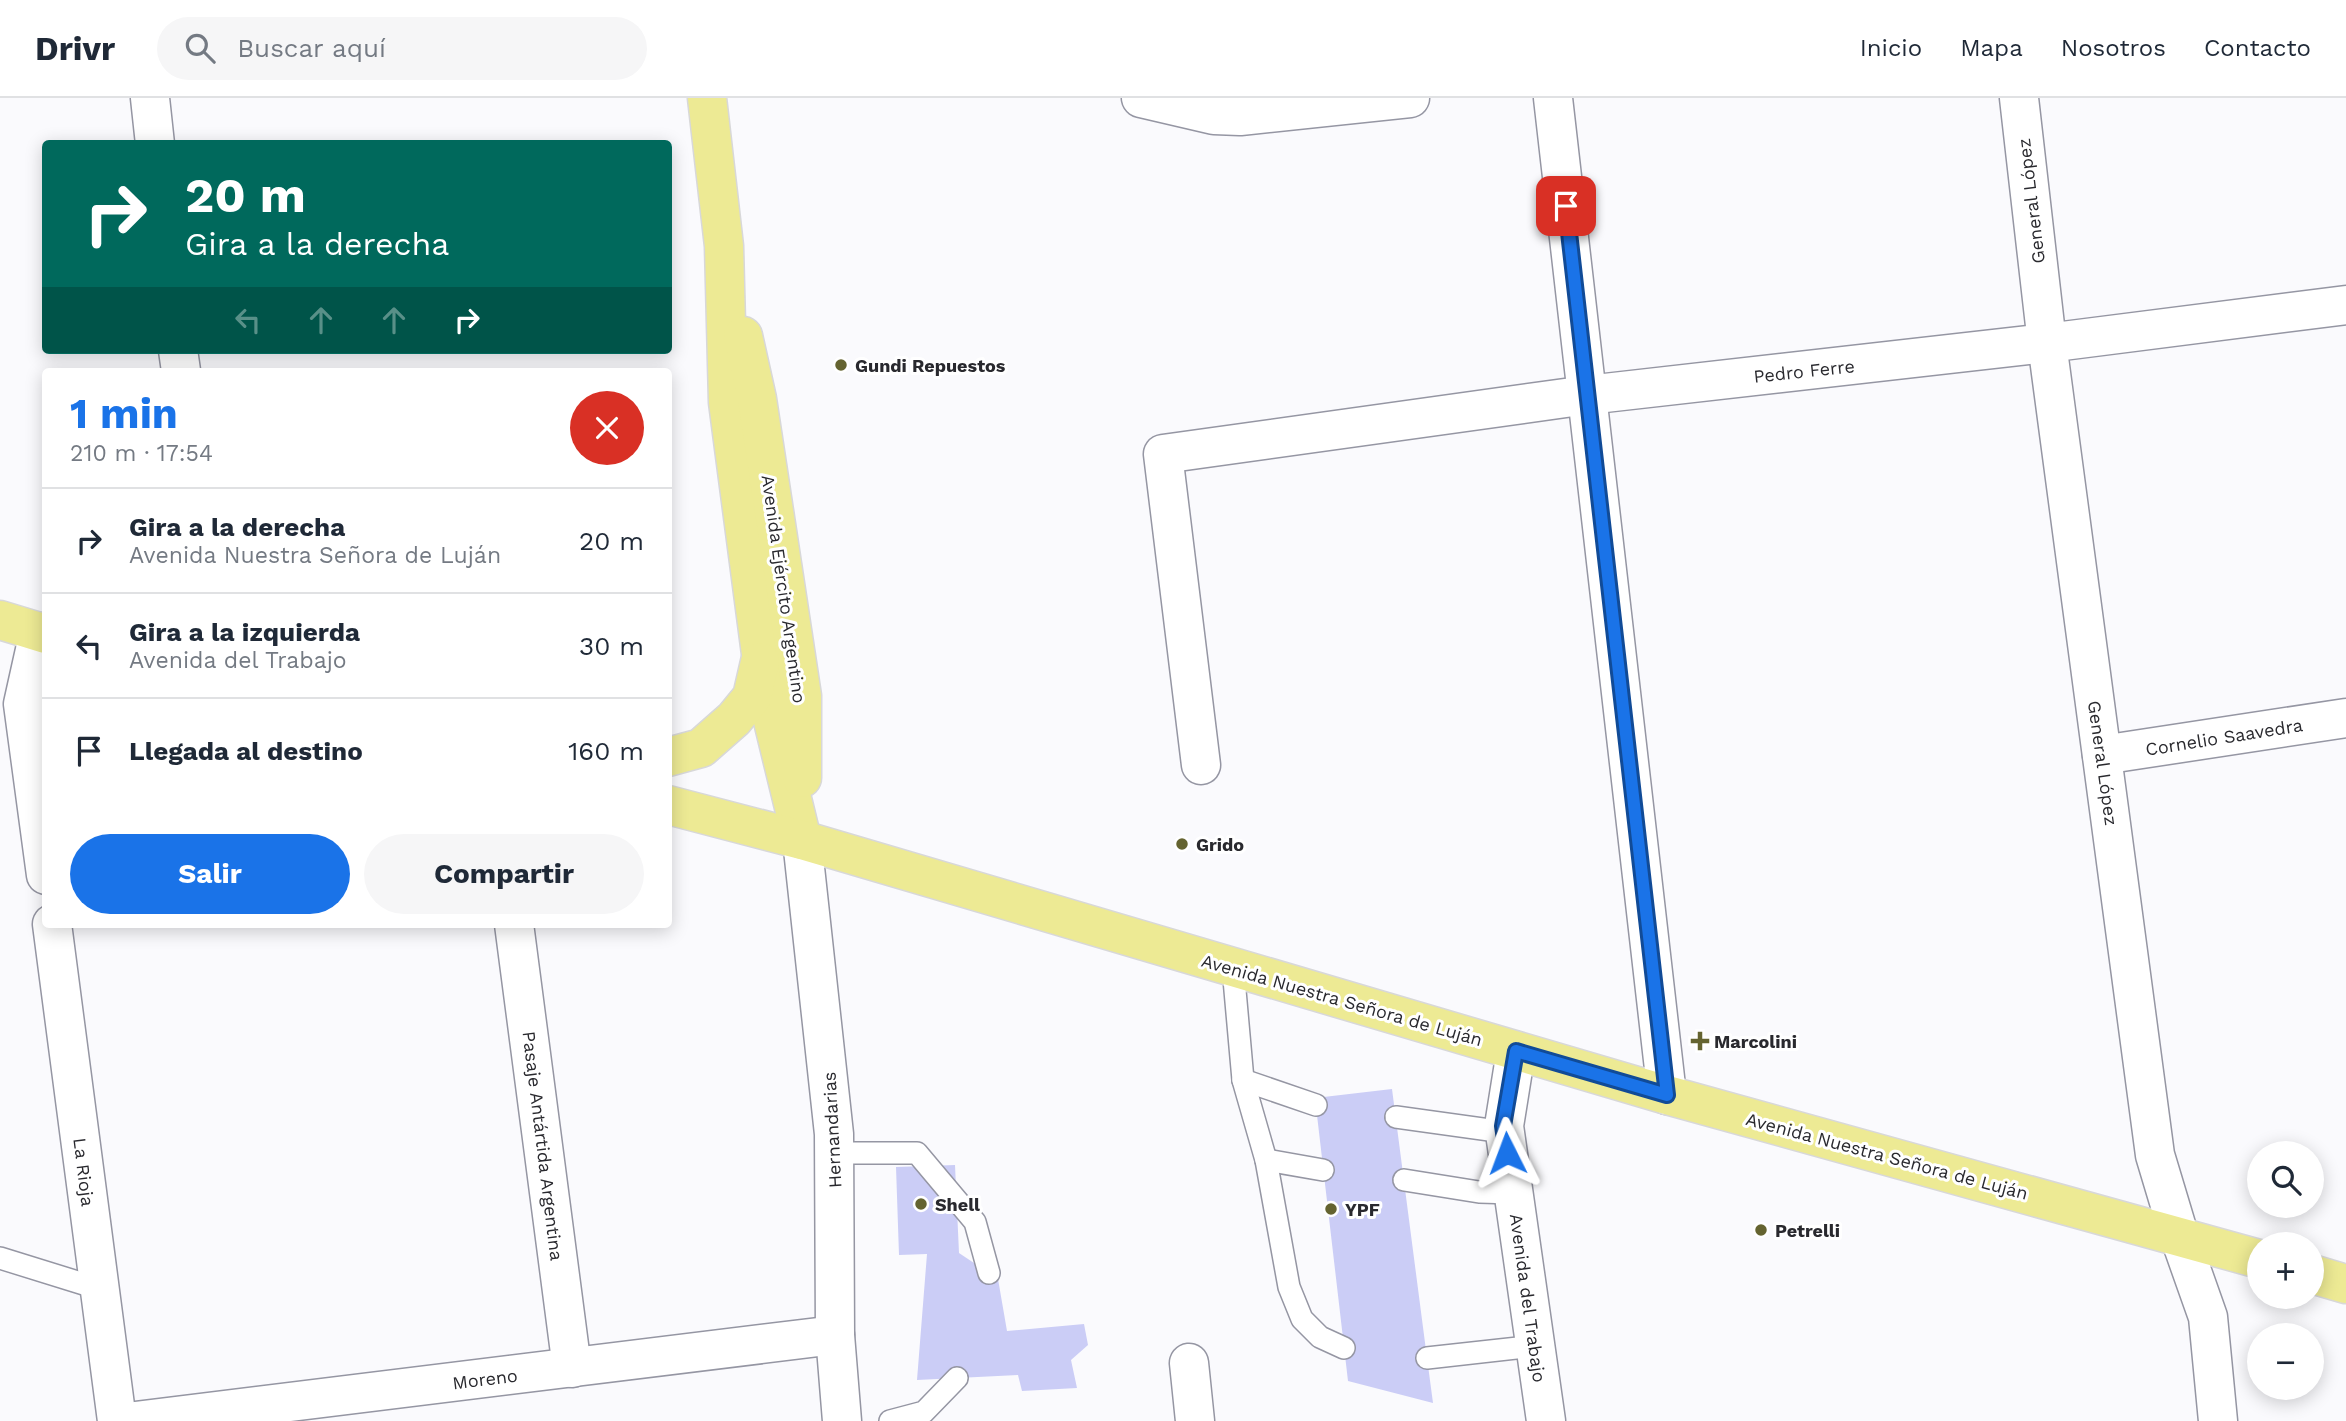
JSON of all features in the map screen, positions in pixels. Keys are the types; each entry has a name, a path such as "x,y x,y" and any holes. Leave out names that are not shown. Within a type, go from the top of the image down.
{"main road":[{"name":"Avenida Ejército Argentino","path":"707,98 724,246 728,402 766,692 802,840"},
{"name":"Avenida Ejército Argentino","path":"724,246 757,399 802,696 802,840"},
{"path":"0,621 42,633"},
{"path":"672,756 701,748 734,719 752,697 761,657"},
{"name":"Avenida Nuestra Señora de Luján","path":"672,806 802,840 1667,1095 2247,1255"},
{"path":"2324,1278 2346,1284"}],"street":[{"path":"150,98 155,140"},
{"path":"1141,98 1214,115 1240,116 1331,102 1410,98"},
{"path":"1553,98 1667,1095"},
{"name":"General López","path":"2019,98 2047,343 2155,1155 2208,1317 2218,1421"},
{"name":"Pedro Ferre","path":"1201,765 1163,454 1587,395 2047,343 2346,305"},
{"path":"42,633 23,704 42,845"},
{"name":"Cornelio Saavedra","path":"2102,755 2346,718"},
{"name":"Hernandarias","path":"802,840 824,1015 835,1153 835,1335 842,1421"},
{"name":"La Rioja","path":"53,928 117,1421"},
{"name":"Pasaje Antártida Argentina","path":"515,928 572,1368"},
{"name":"Avenida del Trabajo","path":"1516,1051 1504,1132 1546,1421"},
{"name":"Moreno","path":"135,1421 835,1335"},
{"path":"1189,1363 1195,1421"}],"lane":[{"path":"1233,968 1243,1080 1266,1160 1289,1287 1301,1319 1320,1337 1344,1348"},
{"path":"1243,1080 1316,1105"},
{"path":"1396,1117 1504,1132"},
{"path":"835,1153 917,1153 975,1222 989,1273"},
{"path":"1266,1160 1323,1170"},
{"path":"1404,1180 1479,1192 1513,1193"},
{"path":"0,1258 100,1289"},
{"path":"1427,1358 1535,1346"},
{"path":"890,1421 924,1412 957,1378"}],"building":[{"path":"1392,1089 1433,1403 1348,1381 1315,1098"},
{"path":"955,1165 959,1253 998,1279 1007,1331 1084,1324 1088,1345 1071,1360 1077,1388 1022,1391 1018,1375 917,1380 927,1254 899,1255 896,1167"}],"place":[{"name":"Gundi Repuestos","path":"841,365"},
{"name":"Grido","path":"1182,844"},
{"name":"Marcolini","path":"1700,1041"},
{"name":"Shell","path":"921,1204"},
{"name":"YPF","path":"1331,1209"},
{"name":"Petrelli","path":"1761,1230"}],"route":[{"path":"1507,1153 1503,1126 1516,1051 1667,1095 1566,206"}]}
